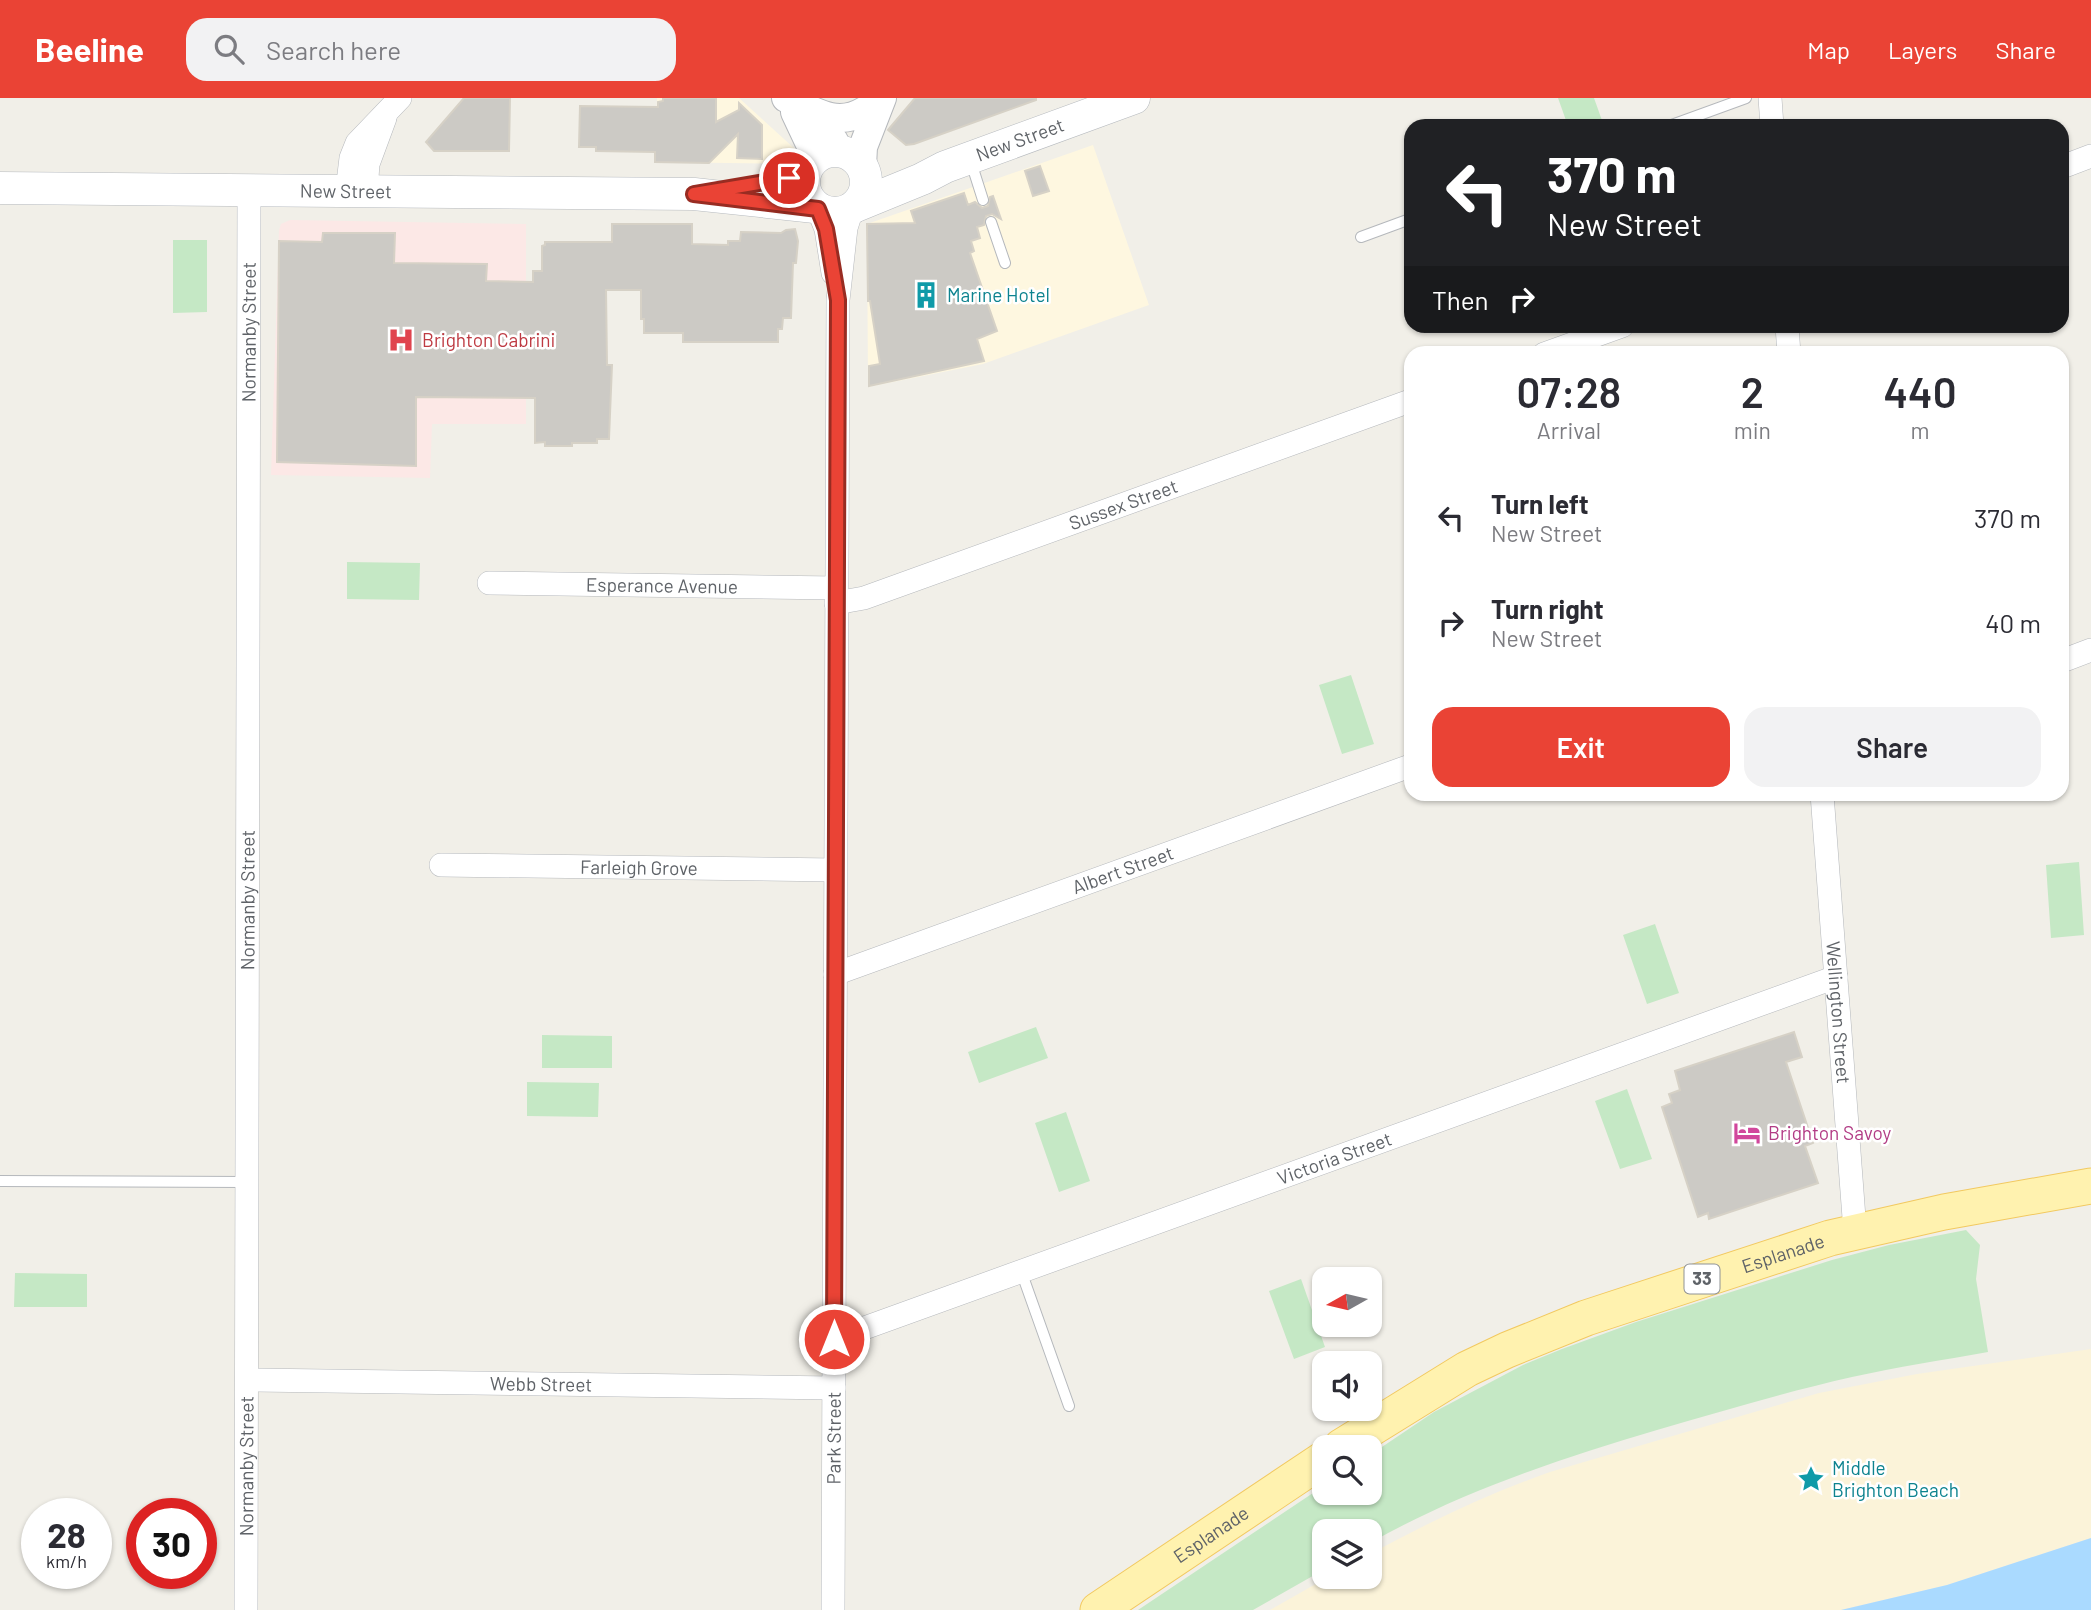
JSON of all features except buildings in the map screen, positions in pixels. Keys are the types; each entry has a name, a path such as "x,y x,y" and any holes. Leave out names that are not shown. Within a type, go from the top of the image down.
{"main road":[{"name":"New Street","path":"854,207 957,162 1134,98"},
{"name":"New Street","path":"694,194 785,179 837,162 883,173 957,162"},
{"path":"837,162 866,190 854,207 835,214 817,208 805,193 803,180 837,162"},
{"name":"New Street","path":"0,188 694,194 817,208"},
{"name":"Esplanade","path":"1359,1435 1467,1369 1586,1318 1855,1231 2091,1186"},
{"name":"Esplanade","path":"1098,1610 1312,1467"}],"street":[{"path":"1770,98 1772,119"},
{"path":"786,100 832,119 851,118 874,102"},
{"path":"786,100 796,114 812,151 837,162 874,102"},
{"path":"356,191 351,158 356,144 393,106"},
{"path":"2069,164 2091,156"},
{"name":"Normanby Street","path":"246,1610 249,190"},
{"name":"Park Street","path":"833,1610 838,300 846,228 854,207"},
{"name":"Park Street","path":"817,208 826,229 838,300"},
{"path":"1566,346 1602,333"},
{"name":"Sussex Street","path":"836,596 864,598 1404,403"},
{"name":"Esperance Avenue","path":"489,583 836,596"},
{"path":"2069,658 2091,650"},
{"name":"Albert Street","path":"835,974 1404,768"},
{"name":"Wellington Street","path":"1823,801 1855,1231"},
{"name":"Farleigh Grove","path":"442,865 835,870"},
{"name":"Victoria Street","path":"834,1339 1836,977"},
{"name":"Webb Street","path":"247,1380 834,1388"}],"lane":[{"path":"1688,119 1746,98"},
{"path":"957,162 983,200"},
{"path":"1361,237 1404,221"},
{"path":"991,222 1005,263"},
{"path":"0,1181 248,1182"},
{"path":"1021,1271 1069,1406"}],"shaded area":[{"path":"657,98 739,98 795,149 790,164 655,162"},
{"path":"1093,145 1149,305 983,364 868,387 867,224"},
{"name":"Brighton Cabrini","path":"290,220 526,224 526,424 432,424 430,478 271,475 279,230 281,224"}],"green space":[{"path":"1558,98 1594,98 1602,119 1566,119"},
{"path":"173,240 207,240 207,312 173,313"},
{"path":"347,562 420,563 419,600 347,599"},
{"path":"1351,675 1374,744 1342,754 1319,685"},
{"path":"2079,862 2084,935 2051,938 2046,865"},
{"path":"1655,924 1679,993 1647,1004 1623,935"},
{"path":"1036,1027 1048,1058 979,1083 968,1052"},
{"path":"542,1035 612,1036 612,1068 542,1068"},
{"path":"527,1082 599,1083 598,1117 527,1116"},
{"path":"1627,1089 1652,1159 1620,1169 1595,1101"},
{"path":"1066,1112 1090,1181 1059,1192 1035,1123"},
{"path":"1966,1230 1980,1245 1976,1279 1988,1352 1827,1383 1620,1441 1475,1492 1382,1537 1382,1519 1312,1519 1312,1576 1253,1610 1138,1610 1312,1494 1312,1505 1382,1505 1382,1447 1434,1412 1523,1365 1636,1322 1832,1260 1889,1245"},
{"path":"15,1273 87,1274 87,1307 14,1307"},
{"path":"1301,1279 1312,1310 1312,1337 1321,1337 1325,1347 1294,1359 1269,1291"}],"sand":[{"name":"Middle Brighton Beach","path":"2091,1349 2091,1538 1947,1585 1841,1610 1270,1610 1312,1586 1312,1589 1382,1589 1382,1548 1459,1509 1550,1472 1819,1393 1917,1374"}],"water":[{"path":"2091,1538 2091,1610 1841,1610 1947,1585"}],"place":[{"name":"Marine Hotel","path":"926,295"},
{"name":"Brighton Cabrini","path":"401,340"},
{"name":"Brighton Savoy","path":"1747,1133"},
{"name":"Middle Brighton Beach","path":"1811,1479"}],"route":[{"path":"789,178 694,194 818,209 826,229 838,300 834,1339"}]}
